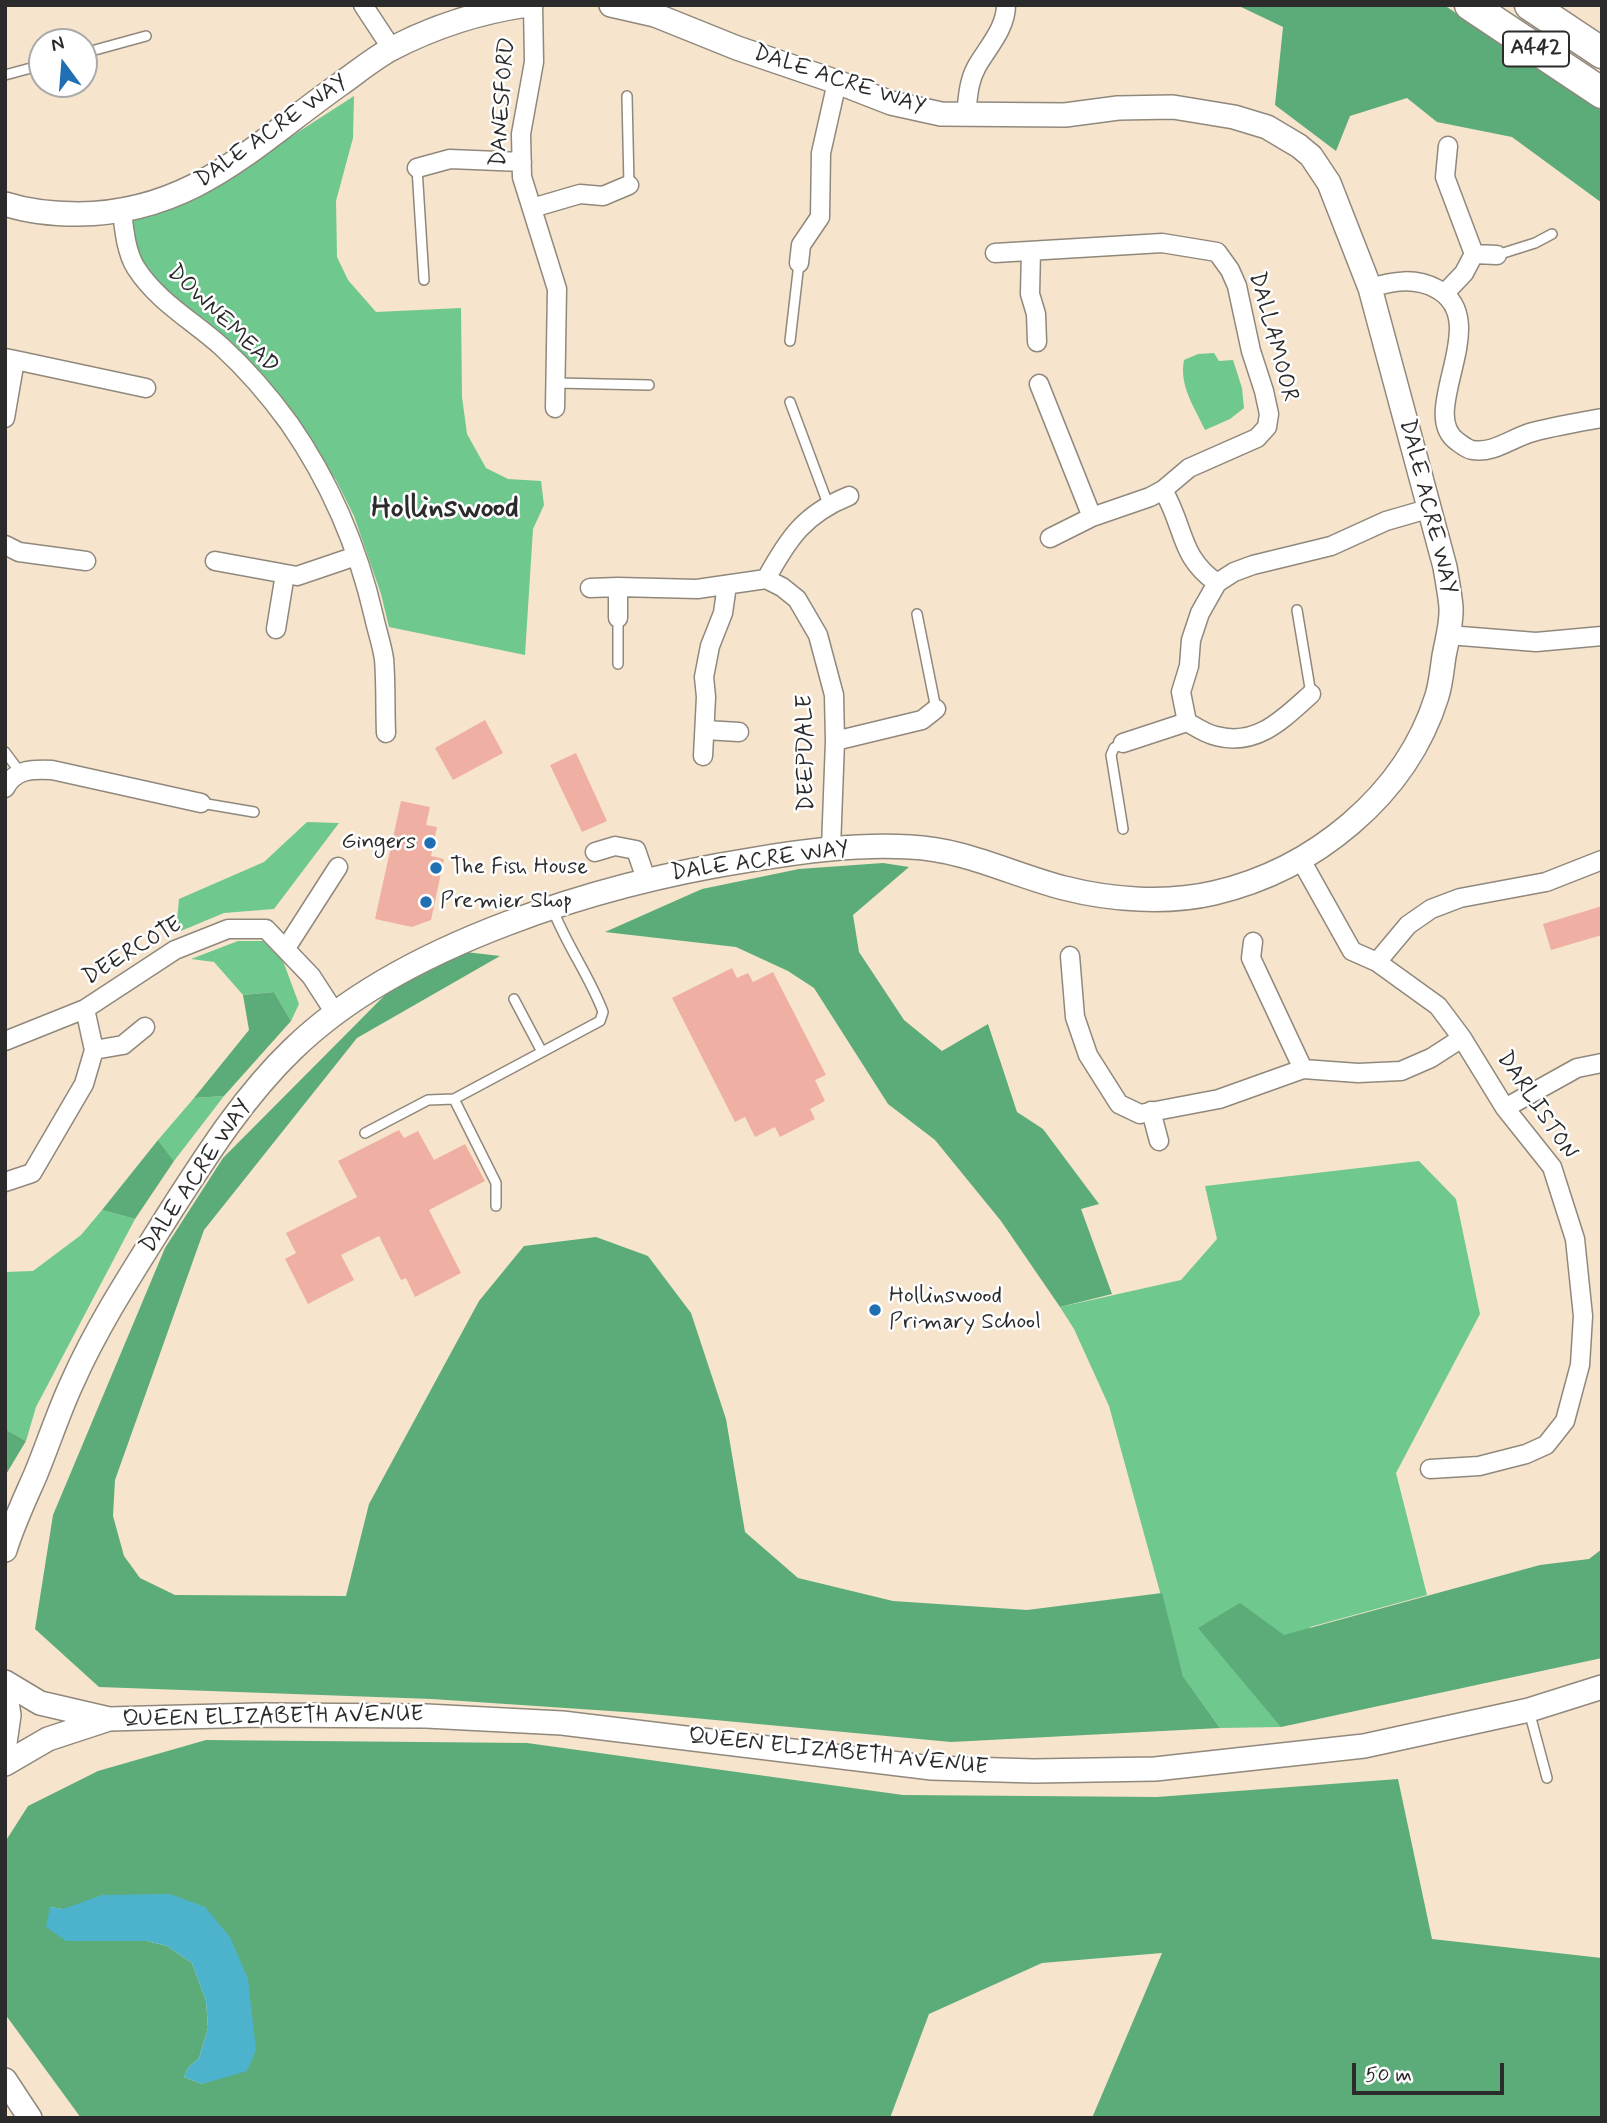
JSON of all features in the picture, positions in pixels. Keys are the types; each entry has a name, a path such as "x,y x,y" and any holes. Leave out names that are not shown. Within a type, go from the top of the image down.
{"highway":[{"name":"A442","path":"1470,5 1602,93"},
{"name":"A442","path":"1530,5 1602,53"}],"street":[{"path":"363,5 392,49"},
{"name":"DALE ACRE WAY","path":"5,204 44,214 122,211 177,195 240,159 308,107 392,49 456,20 527,5"},
{"name":"DANESFORD","path":"533,5 534,62 521,134 522,177 557,289 555,408"},
{"path":"966,115 969,84 976,66 995,38 1006,13 1006,5"},
{"name":"DALE ACRE WAY","path":"5,1550 10,1525 72,1381 117,1296 229,1122 291,1050 335,1013 392,977 448,949 553,908 646,879 701,867 831,848 912,847 954,852 1066,889 1120,898 1162,899 1211,894 1255,880 1301,860 1360,817 1401,767 1420,735 1437,696 1452,611 1446,567 1370,288 1329,183 1311,156 1267,127 1234,117 1173,107 1118,108 1065,115 941,114 891,103 737,48 655,15 624,6"},
{"path":"799,263 801,245 820,217 821,153 837,82"},
{"path":"1445,293 1464,272 1474,254 1446,177 1448,146"},
{"path":"417,168 450,159 522,162"},
{"path":"532,208 580,194 603,196 629,185"},
{"name":"DOWNEMEAD","path":"122,211 124,233 135,265 148,284 223,348 288,422 327,484 345,522 369,596 383,657 386,733"},
{"name":"DALLAMOOR","path":"995,253 1162,243 1217,253 1230,270 1237,286 1251,351 1264,391 1269,414 1266,427 1257,438 1189,468 1163,490"},
{"path":"1031,251 1031,294 1036,314 1037,342"},
{"path":"1474,254 1497,255"},
{"path":"1370,288 1394,281 1414,281 1445,293 1454,303 1459,343 1447,394 1445,422 1453,439 1471,450 1488,449 1529,433 1602,418"},
{"path":"5,418 10,359 146,388"},
{"path":"1039,384 1092,517"},
{"path":"1050,538 1092,517 1163,490 1174,508 1188,554 1200,570 1217,583"},
{"path":"590,588 697,589 766,579 790,536 828,504 849,496"},
{"path":"1186,722 1181,692 1189,666 1191,640 1200,613 1217,583 1234,572 1253,565 1331,546 1386,521 1430,508"},
{"path":"5,545 19,552 86,561"},
{"path":"215,561 297,576 356,556"},
{"path":"276,629 285,574"},
{"name":"DEEPDALE","path":"766,579 797,599 818,635 834,695 831,848"},
{"path":"703,756 706,697 704,677 723,612 727,585"},
{"path":"618,587 618,618"},
{"path":"1448,635 1536,642 1602,636"},
{"path":"1122,743 1186,722 1214,736 1239,740 1275,727 1311,694"},
{"path":"835,741 922,720 936,709"},
{"path":"705,730 739,732"},
{"path":"5,788 9,780 20,772 52,769 201,803"},
{"path":"595,852 614,846 636,850 646,879"},
{"name":"DARLISTON","path":"1301,860 1352,951 1377,962 1438,1006 1462,1038 1505,1108 1552,1167 1575,1239 1583,1316 1580,1365 1564,1421 1546,1445 1526,1454 1479,1466 1430,1469"},
{"path":"1377,962 1408,925 1431,909 1460,898 1546,882 1602,860"},
{"path":"286,948 338,867"},
{"name":"DEERCOTE","path":"5,1041 85,1009 176,950 228,929 266,929 311,975 335,1013"},
{"path":"1253,942 1251,958 1303,1069"},
{"path":"1070,956 1075,1017 1088,1055 1119,1104 1140,1114 1219,1098 1303,1069 1358,1073 1401,1071 1431,1058 1462,1038"},
{"path":"5,1182 32,1173 84,1084 94,1050 85,1009"},
{"path":"94,1050 123,1045 145,1027"},
{"path":"1505,1108 1577,1068 1602,1063"},
{"path":"1151,1111 1159,1141"},
{"path":"1583,1316 1602,1313"},
{"name":"QUEEN ELIZABETH AVENUE","path":"5,1682 40,1703 109,1719 258,1715 426,1716 562,1723 932,1768 1034,1771 1114,1770 1221,1763 1364,1746 1529,1710 1602,1687"},
{"path":"5,1690 9,1715 5,1743"},
{"name":"QUEEN ELIZABETH AVENUE","path":"5,1765 48,1739 109,1719"},
{"path":"5,2080 30,2118"}],"lane":[{"path":"98,49 146,36"},
{"path":"5,75 28,69"},
{"path":"627,96 629,185"},
{"path":"417,168 424,280"},
{"path":"1497,255 1535,243 1552,234"},
{"path":"790,341 799,263"},
{"path":"556,383 649,384"},
{"path":"790,402 828,504"},
{"path":"1297,610 1311,694"},
{"path":"917,614 936,709"},
{"path":"618,618 618,664"},
{"path":"1122,743 1114,748 1111,755 1123,829"},
{"path":"5,752 20,772"},
{"path":"201,803 254,812"},
{"path":"365,1133 428,1100 454,1099 600,1021 603,1013 598,999 565,940 553,908"},
{"path":"514,999 542,1052"},
{"path":"454,1099 496,1183 496,1206"},
{"path":"1529,1710 1547,1778"}],"green space":[{"path":"1237,5 1444,5 1602,111 1602,203 1512,137 1437,122 1407,98 1350,116 1336,151 1275,105 1283,27"},
{"path":"354,96 353,138 336,201 337,257 348,280 376,312 461,308 462,397 467,434 486,468 508,479 541,481 544,505 533,529 525,655 389,627 381,594 354,516 336,480 293,421 138,261 129,215 238,171"},
{"path":"1214,353 1219,361 1233,360 1242,388 1244,408 1230,419 1205,430 1186,387 1184,360 1198,354"},
{"path":"307,822 339,823 274,909 224,913 176,933 179,899 264,862"},
{"path":"883,863 909,867 853,915 859,952 904,1020 942,1051 988,1024 1017,1112 1043,1129 1099,1204 1081,1209 1112,1294 1060,1307 1001,1221 935,1140 888,1104 814,988 788,971 736,947 605,932 702,889 799,869"},
{"path":"238,941 263,941 283,961 299,1004 291,1021 274,992 243,995 214,962 191,959"},
{"path":"466,952 500,956 357,1038 204,1230 115,1480 113,1516 124,1556 140,1578 175,1595 346,1596 369,1504 479,1301 524,1246 596,1237 648,1256 691,1313 726,1419 745,1532 798,1578 893,1601 1027,1610 1162,1593 1183,1676 1220,1728 951,1742 640,1713 432,1699 99,1687 35,1629 53,1515 165,1248 223,1158 388,992"},
{"path":"274,992 291,1021 224,1096 194,1098 249,1030 243,995"},
{"path":"224,1096 174,1161 158,1140 194,1098"},
{"path":"158,1140 174,1161 135,1219 102,1210"},
{"path":"1419,1161 1456,1199 1480,1314 1396,1473 1427,1595 1310,1627 1281,1727 1220,1728 1183,1676 1109,1406 1074,1329 1060,1307 1181,1280 1217,1239 1205,1186"},
{"path":"102,1210 135,1219 36,1407 26,1441 5,1429 5,1272 33,1271 81,1235"},
{"path":"5,1429 26,1441 5,1476"},
{"path":"1602,1549 1602,1658 1281,1727 1198,1628 1240,1603 1284,1635 1540,1565 1589,1559"},
{"path":"206,1740 527,1743 903,1795 1157,1797 1398,1779 1432,1939 1602,1958 1602,2118 1092,2118 1162,1953 1042,1963 929,2014 890,2118 81,2118 5,2014 5,1842 28,1806 98,1771","holes":["50,1907 230,1937 202,2084 184,2077 188,2068 199,2058 208,2028 206,2001 192,1963 167,1946 147,1941 66,1941"]}],"water":[{"path":"170,1894 205,1907 230,1937 248,1979 256,2050 247,2071 202,2084 184,2077 188,2068 199,2058 208,2028 206,2001 192,1963 167,1946 147,1941 66,1941 46,1927 50,1907 63,1909 102,1895"}],"building":[{"path":"485,720 503,753 453,780 435,748"},
{"path":"576,753 607,821 582,832 550,765"},
{"path":"401,801 430,807 426,825 437,827 431,856 444,859 431,920 412,927 375,919"},
{"path":"1602,906 1602,935 1551,950 1543,924"},
{"path":"732,968 737,978 748,973 753,982 773,972 826,1075 815,1080 825,1101 810,1109 815,1119 780,1137 775,1127 755,1137 745,1117 735,1122 672,998"},
{"path":"399,1130 404,1138 418,1131 434,1160 465,1144 485,1181 429,1210 461,1273 415,1297 406,1278 401,1280 379,1236 341,1255 354,1280 308,1304 285,1259 296,1253 286,1233 357,1197 338,1161"}],"place":[{"name":"Gingers","path":"430,843"},
{"name":"The Fish House","path":"436,868"},
{"name":"Premier Shop","path":"426,902"},
{"name":"Hollinswood Primary School","path":"875,1310"}],"district":[{"name":"Hollinswood","path":"445,510"}]}
